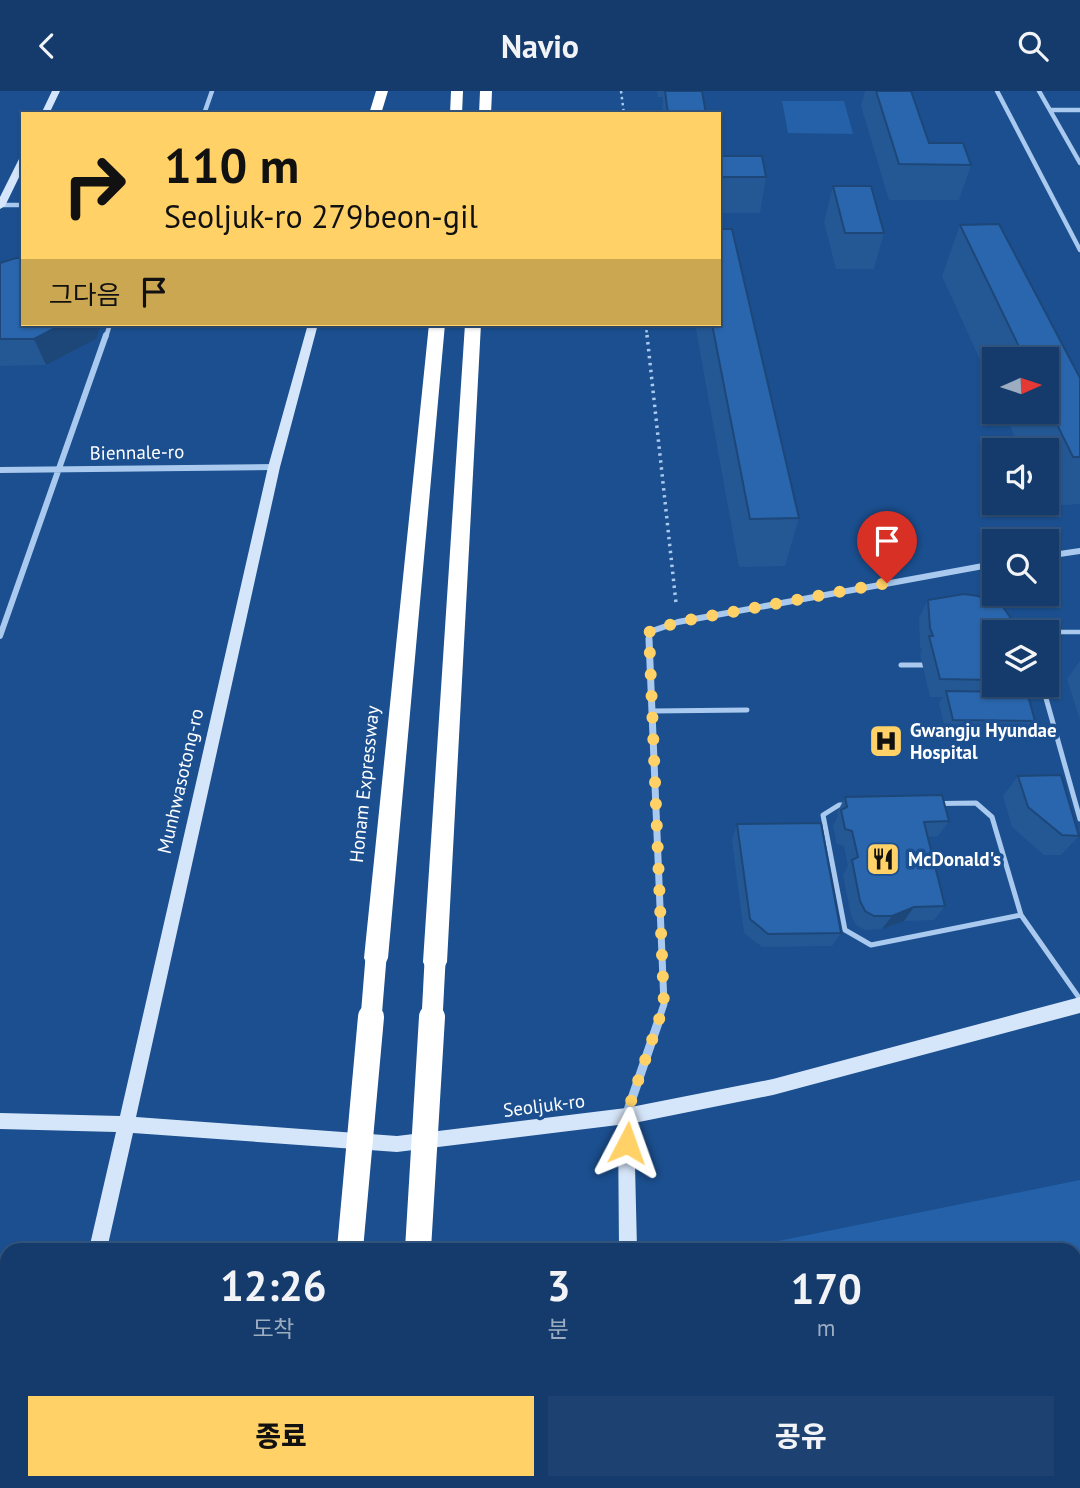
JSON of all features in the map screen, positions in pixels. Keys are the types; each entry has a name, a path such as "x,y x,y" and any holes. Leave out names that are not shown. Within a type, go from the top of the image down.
{"highway":[{"path":"376,112 382,91"},
{"path":"456,112 457,91"},
{"path":"485,112 486,91"},
{"name":"Honam Expressway","path":"351,1243 437,326"},
{"path":"418,1243 473,326"}],"street":[{"path":"46,112 55,91"},
{"path":"205,112 212,91"},
{"path":"998,91 1080,250"},
{"path":"1038,91 1080,163"},
{"path":"1050,110 1080,110"},
{"path":"21,163 0,205 21,205"},
{"path":"0,636 109,326"},
{"name":"Munhwasotong-ro","path":"99,1243 274,467 312,326"},
{"name":"Biennale-ro","path":"0,471 274,467"},
{"path":"1059,554 1080,551"},
{"path":"628,1243 626,1116 664,1005 649,632 678,622 982,566"},
{"name":"Seoljuk-ro","path":"0,1121 124,1124 397,1144 626,1116 773,1087 1080,1005"}],"lane":[{"path":"1059,632 1080,632"},
{"path":"901,665 941,666"},
{"path":"1046,697 1080,819"},
{"path":"652,711 747,710"},
{"path":"1021,915 871,945 845,930 823,815 839,805 976,803 992,817 1021,915 1080,999"}],"path":[{"path":"621,91 624,112"},
{"path":"646,326 678,622"}],"shaded area":[{"path":"782,101 844,101 853,134 788,133"},
{"path":"1080,1180 1080,1243 769,1243"}],"building":[{"path":"665,91 702,91 706,112 668,112"},
{"path":"876,91 911,91 929,143 963,143 971,165 899,164"},
{"path":"721,156 762,156 766,177 721,177"},
{"path":"833,186 871,186 884,233 845,233"},
{"path":"999,224 1080,378 1080,457 1073,457 1057,424 1059,424 1059,347 1019,347 960,225"},
{"path":"721,229 732,229 799,518 750,519 712,326 721,326"},
{"path":"21,258 21,326 59,326 34,339 0,339 0,263"},
{"path":"964,594 978,596 982,598 982,606 1003,607 1012,620 982,620 982,680 940,679 929,636 933,636 928,600"},
{"path":"946,691 982,691 982,697 1028,697 1035,721 953,720"},
{"path":"1061,775 1079,836 1062,835 1028,807 1018,776"},
{"name":"McDonald's","path":"942,795 949,821 924,822 945,906 914,907 892,916 874,916 865,911 860,901 852,860 858,857 852,831 845,829 841,810 847,807 845,797"},
{"path":"821,823 841,933 768,934 750,919 737,824"}],"place":[{"name":"Gwangju Hyundae Hospital","path":"886,741"},
{"name":"McDonald's","path":"883,859"}],"route":[{"path":"627,1143 626,1116 664,1005 649,632 678,622 887,583"}]}
